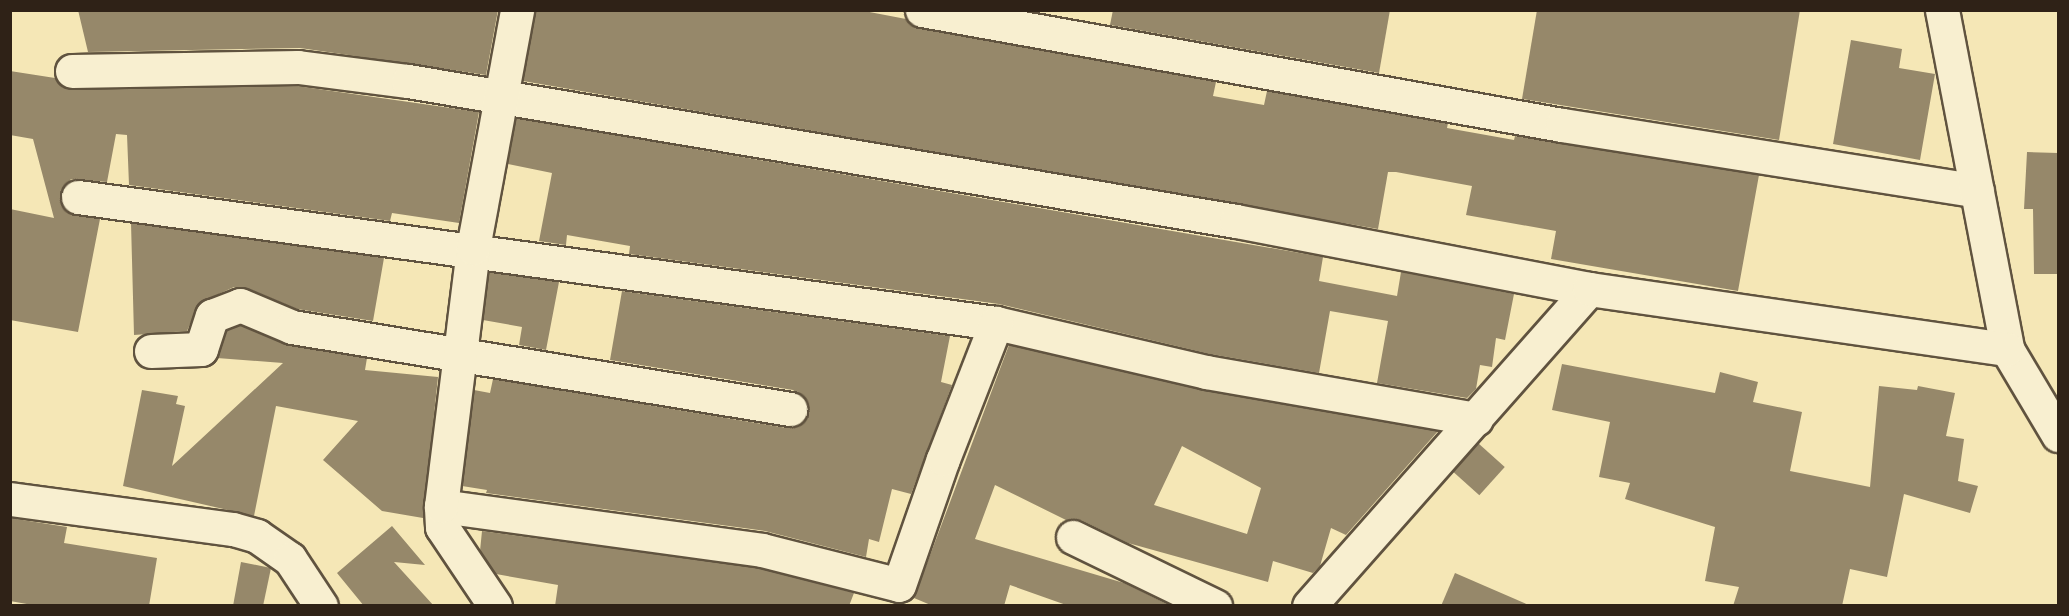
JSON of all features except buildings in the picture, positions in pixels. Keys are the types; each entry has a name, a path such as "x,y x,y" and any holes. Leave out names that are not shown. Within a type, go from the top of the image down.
{"street":[{"path":"495,606 442,527 441,506 457,352 499,97 517,10"},
{"path":"922,10 1562,125 1977,191"},
{"path":"1942,10 2007,350 2058,435"},
{"path":"72,72 298,67 499,97 1236,221 1589,289 2007,350"},
{"path":"78,197 473,248 996,323 1206,372 1476,419"},
{"path":"1309,606 1589,289"},
{"path":"151,351 201,349 212,316 240,304 292,327 457,352 790,409"},
{"path":"441,506 762,550 895,595 932,488 996,323"},
{"path":"10,499 233,529 257,536 290,559 321,606"},
{"path":"1073,537 1215,606"}]}
